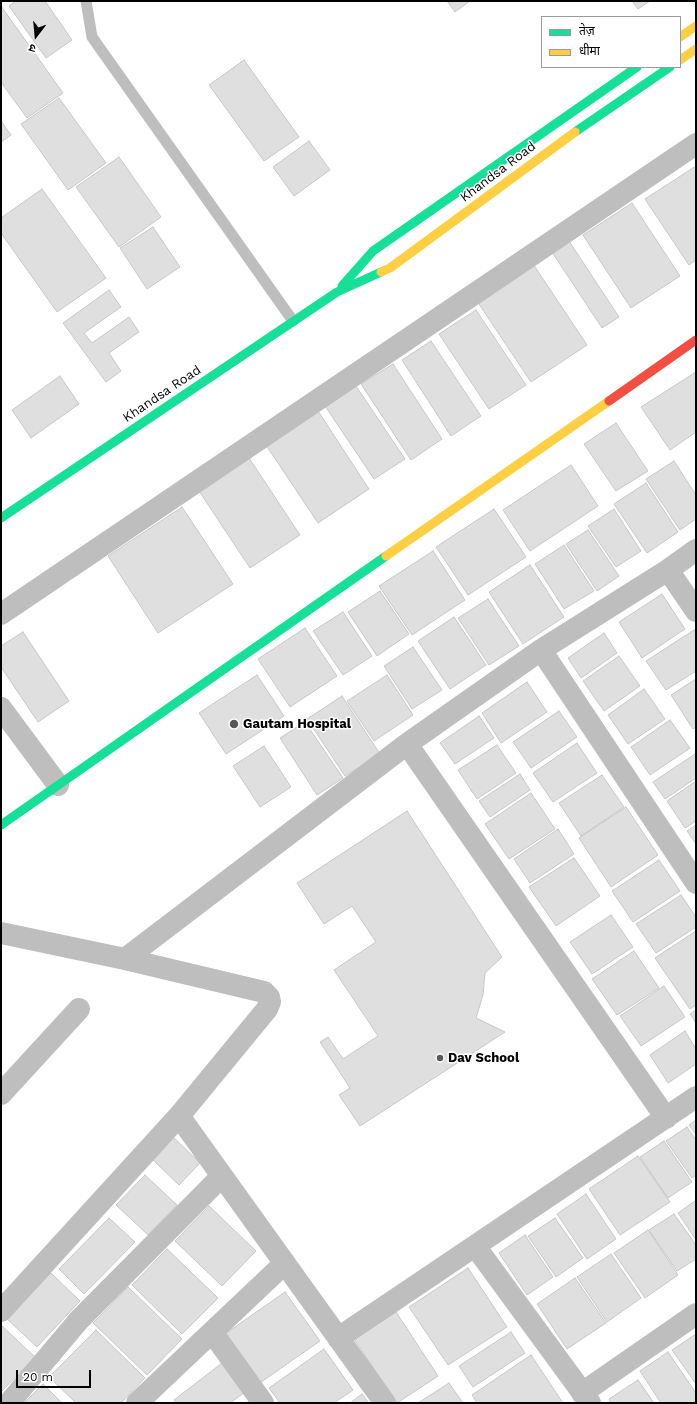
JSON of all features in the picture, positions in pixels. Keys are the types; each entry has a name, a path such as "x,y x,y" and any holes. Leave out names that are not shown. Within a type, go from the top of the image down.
{"street":[{"path":"681,36 696,26"},
{"path":"681,59 696,49"},
{"name":"Khandsa Road","path":"338,292 374,252 636,68"},
{"name":"Khandsa Road","path":"1,518 338,292 390,268 559,142 669,68"},
{"path":"1,614 696,144"},
{"path":"1,825 696,340"},
{"path":"125,959 407,744 541,650 668,570 696,550"},
{"path":"668,570 696,611"},
{"path":"541,650 696,883"},
{"path":"1,708 58,785"},
{"path":"407,744 666,1118"},
{"path":"1,933 125,959 264,992 269,997 270,1002 268,1009 179,1116 1,1311"},
{"path":"1,1094 79,1009"},
{"path":"338,1338 696,1097"},
{"path":"179,1116 384,1403"},
{"path":"9,1403 79,1320 222,1176"},
{"path":"475,1246 586,1398 696,1314"},
{"path":"150,1399 212,1332 285,1263"},
{"path":"212,1332 263,1403"}],"lane":[{"path":"86,1 92,37 293,321"}],"building":[{"path":"16,1 45,1 72,40 46,58 9,6"},
{"path":"447,1 470,1 455,12"},
{"path":"632,1 650,1 638,9"},
{"path":"1,6 63,93 27,118 1,82"},
{"path":"244,60 299,137 264,161 209,85"},
{"path":"59,98 106,163 68,190 21,124"},
{"path":"1,121 11,135 1,142"},
{"path":"309,141 330,170 294,196 273,167"},
{"path":"119,157 161,217 119,247 76,187"},
{"path":"696,166 696,260 689,265 645,199"},
{"path":"42,189 106,278 57,312 1,233 1,218"},
{"path":"632,203 680,276 631,308 583,235"},
{"path":"153,227 180,267 147,289 120,248"},
{"path":"569,241 619,317 602,328 552,252"},
{"path":"533,264 587,345 531,382 477,301"},
{"path":"109,290 121,307 84,333 92,343 129,317 139,332 109,353 121,371 106,382 63,323"},
{"path":"476,310 526,385 489,409 439,334"},
{"path":"431,341 481,416 451,436 402,360"},
{"path":"393,364 442,439 411,460 361,384"},
{"path":"696,372 696,432 670,450 641,407"},
{"path":"60,376 79,404 31,438 12,410"},
{"path":"354,383 405,459 374,479 323,403"},
{"path":"318,411 369,489 318,523 266,445"},
{"path":"616,423 648,471 616,491 584,444"},
{"path":"249,458 300,535 250,568 199,491"},
{"path":"674,461 696,495 696,519 680,530 646,479"},
{"path":"571,465 598,506 530,551 503,510"},
{"path":"646,483 678,532 647,553 614,504"},
{"path":"182,507 233,584 158,633 108,556"},
{"path":"494,509 526,557 468,595 436,547"},
{"path":"614,509 641,551 616,567 588,526"},
{"path":"588,530 619,576 597,591 566,544"},
{"path":"564,545 594,591 564,609 535,564"},
{"path":"433,551 465,600 412,635 379,586"},
{"path":"530,565 564,617 523,644 489,592"},
{"path":"380,591 409,634 377,656 348,612"},
{"path":"662,594 685,629 642,658 619,622"},
{"path":"488,599 519,646 489,665 458,618"},
{"path":"343,612 372,656 343,675 313,631"},
{"path":"454,617 486,665 450,689 418,641"},
{"path":"305,628 337,676 290,707 258,659"},
{"path":"694,630 696,633 696,671 666,690 646,661"},
{"path":"23,632 69,701 38,722 1,667 1,646"},
{"path":"604,633 617,653 581,678 568,658"},
{"path":"413,647 442,690 412,709 384,666"},
{"path":"619,656 640,686 604,711 583,681"},
{"path":"257,675 284,716 226,754 199,713"},
{"path":"387,675 413,715 374,741 347,701"},
{"path":"696,679 696,727 693,729 671,695"},
{"path":"527,682 547,712 501,743 482,713"},
{"path":"644,689 665,719 628,744 608,715"},
{"path":"342,696 380,754 345,776 307,719"},
{"path":"559,711 577,737 531,768 513,742"},
{"path":"479,716 494,738 455,764 440,743"},
{"path":"670,720 690,748 650,775 631,747"},
{"path":"305,722 343,778 317,795 280,738"},
{"path":"577,743 597,773 553,802 533,773"},
{"path":"497,745 516,773 477,799 458,770"},
{"path":"264,746 291,787 260,807 233,766"},
{"path":"695,754 696,778 665,799 653,782"},
{"path":"520,774 530,790 490,817 479,801"},
{"path":"602,775 624,807 581,836 559,803"},
{"path":"696,781 696,821 685,828 667,801"},
{"path":"531,793 555,829 509,859 485,824"},
{"path":"626,807 658,855 611,887 579,838"},
{"path":"407,811 502,957 485,973 483,995 476,1018 505,1032 360,1126 339,1095 350,1088 320,1042 328,1037 343,1059 378,1036 334,970 376,942 352,906 324,924 297,883"},
{"path":"696,825 696,844 687,831"},
{"path":"558,829 574,854 530,883 514,859"},
{"path":"574,858 600,896 556,926 529,887"},
{"path":"659,860 680,891 633,922 612,891"},
{"path":"681,895 696,917 696,927 656,953 636,924"},
{"path":"611,915 633,947 592,974 570,942"},
{"path":"696,931 696,1005 690,1009 655,958"},
{"path":"634,951 659,988 617,1015 592,979"},
{"path":"664,986 685,1017 641,1046 620,1016"},
{"path":"696,1010 696,1023 690,1014"},
{"path":"685,1031 696,1049 696,1064 668,1083 650,1055"},
{"path":"696,1120 696,1135 689,1125"},
{"path":"687,1127 696,1140 696,1175 692,1178 666,1141"},
{"path":"170,1134 200,1163 179,1185 149,1156"},
{"path":"664,1141 692,1182 668,1198 640,1157"},
{"path":"638,1156 670,1202 620,1235 589,1189"},
{"path":"145,1175 177,1205 148,1235 116,1205"},
{"path":"586,1194 616,1239 587,1259 557,1214"},
{"path":"695,1201 696,1202 696,1240 678,1213"},
{"path":"209,1206 256,1251 222,1286 175,1241"},
{"path":"674,1214 696,1245 696,1259 677,1271 649,1230"},
{"path":"109,1218 135,1242 84,1294 59,1269"},
{"path":"555,1218 583,1258 556,1277 528,1236"},
{"path":"648,1230 678,1275 645,1298 614,1253"},
{"path":"525,1235 553,1277 527,1295 499,1253"},
{"path":"167,1249 218,1298 182,1334 132,1285"},
{"path":"611,1254 641,1298 607,1322 577,1277"},
{"path":"468,1268 507,1327 448,1365 409,1307"},
{"path":"51,1273 80,1301 37,1347 7,1319"},
{"path":"575,1278 606,1323 567,1349 537,1304"},
{"path":"128,1287 182,1339 147,1375 93,1323"},
{"path":"285,1292 320,1341 257,1385 222,1336"},
{"path":"396,1312 438,1376 397,1403 354,1339"},
{"path":"1,1325 35,1357 1,1392"},
{"path":"96,1330 145,1378 121,1403 76,1403 49,1377"},
{"path":"511,1332 525,1353 473,1387 459,1366"},
{"path":"696,1334 696,1384 672,1350"},
{"path":"324,1349 353,1390 334,1403 280,1403 269,1388"},
{"path":"668,1352 696,1393 696,1403 661,1403 640,1371"},
{"path":"531,1355 563,1403 477,1403 472,1395"},
{"path":"222,1363 245,1392 230,1403 176,1403 174,1400"},
{"path":"638,1380 654,1403 611,1403 609,1399"},
{"path":"449,1383 463,1403 418,1403"},
{"path":"43,1384 62,1403 24,1403"},
{"path":"362,1394 369,1403 350,1403"}],"traffic: fast":[{"path":"342,286 373,251 636,68"},
{"path":"575,132 669,68"},
{"path":"1,518 337,292 381,272"},
{"path":"1,825 386,556"}],"traffic: slow":[{"path":"681,36 696,26"},
{"path":"681,59 696,49"},
{"path":"381,272 390,268 575,132"},
{"path":"386,556 609,401"}],"traffic: jam":[{"path":"609,401 696,340"}],"place":[{"name":"Gautam Hospital","path":"234,724"},
{"name":"Dav School","path":"440,1058"}]}
